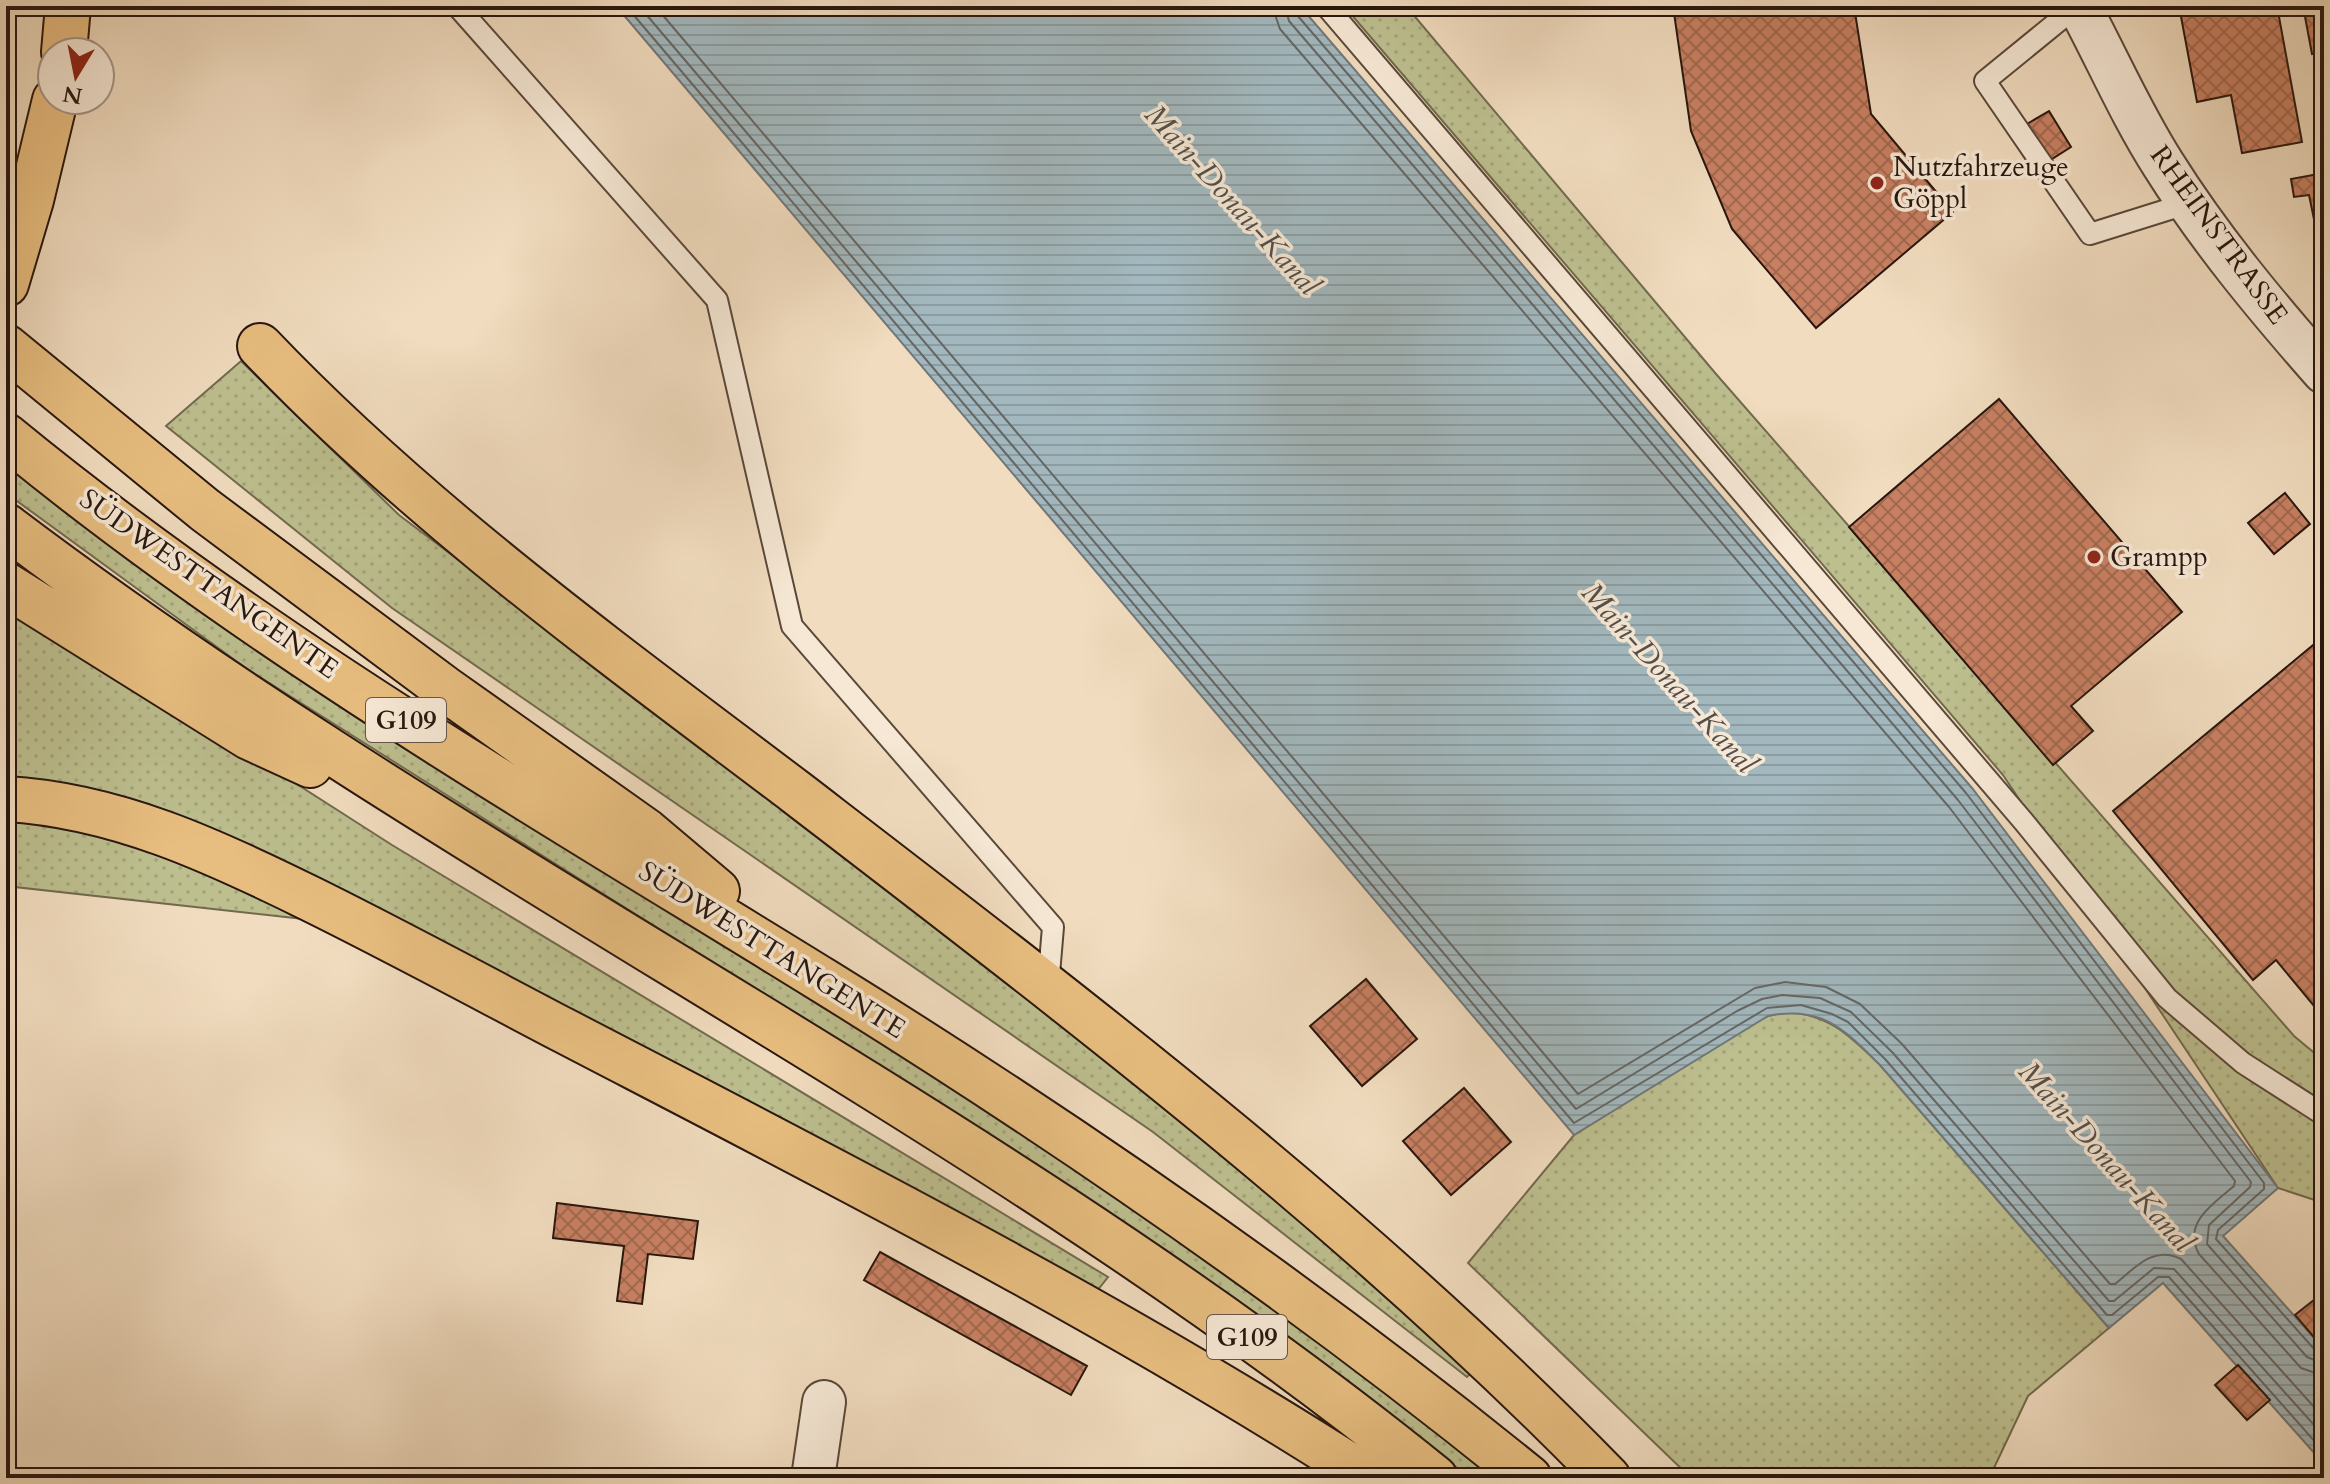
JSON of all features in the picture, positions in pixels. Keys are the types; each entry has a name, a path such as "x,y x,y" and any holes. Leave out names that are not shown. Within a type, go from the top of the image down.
{"highway":[{"path":"65,36 68,6"},
{"path":"9,275 51,116"},
{"path":"260,346 346,433 467,540 1048,986 1348,1230 1434,1307 1608,1478"},
{"path":"6,347 205,510 444,688 646,831 823,980"},
{"name":"SÜDWESTTANGENTE","path":"6,436 155,550 325,667 627,861 974,1076 1285,1288 1529,1478"},
{"name":"G109","path":"6,526 241,693 461,836 746,1010 1066,1213 1285,1364 1435,1478"},
{"path":"6,585 249,737 461,836"},
{"path":"6,799 91,812 158,830 249,869 375,930 925,1218 1199,1372 1369,1478"}],"street":[{"name":"RHEINSTRASSE","path":"2078,6 2161,161 2189,203 2252,290 2324,372"},
{"path":"813,1478 824,1402"}],"lane":[{"path":"457,6 717,300 792,626 1053,927 1048,986"},
{"path":"1326,6 2024,822 2167,998 2243,1063 2324,1115"},
{"path":"2078,6 1985,81 2090,234 2189,203"}],"green space":[{"path":"1344,6 1406,6 1716,374 2294,1036 2324,1061 2324,1203 2278,1188 2003,775"},
{"path":"241,361 399,515 1119,1058 1476,1368 1467,1377 1153,1132 392,608 166,426"},
{"path":"6,460 1169,1228 1498,1478 1470,1478 1311,1354 1118,1219 247,669 6,493"},
{"path":"6,598 392,845 1108,1277 1093,1296 926,1199 6,780"},
{"path":"6,811 81,821 330,922 6,886"},
{"path":"1786,1012 1815,1017 1838,1028 1880,1065 2109,1328 2028,1396 1992,1472 1997,1478 1691,1478 1468,1263 1574,1135 1746,1027 1768,1016"}],"water":[{"name":"Main-Donau-Kanal","path":"616,6 1300,6 1972,788 2278,1188 2223,1236 2324,1349 2324,1464 2163,1283 2109,1328 1880,1065 1843,1031 1818,1017 1787,1013 1768,1016 1574,1135"}],"building":[{"path":"1673,6 1854,6 1871,114 1953,212 1816,328 1732,229 1691,131"},
{"path":"2179,6 2277,6 2302,142 2242,153 2231,95 2197,102"},
{"path":"2303,6 2324,6 2324,52 2312,54"},
{"path":"2049,111 2071,147 2033,171 2010,134"},
{"path":"2324,173 2324,232 2317,234 2309,195 2294,197 2291,179"},
{"path":"1999,399 2182,612 2071,706 2093,731 2053,765 1849,527"},
{"path":"2285,493 2310,524 2274,554 2248,523"},
{"path":"2324,636 2324,1018 2276,960 2253,980 2113,811"},
{"path":"1366,979 1417,1039 1362,1086 1310,1026"},
{"path":"1464,1088 1511,1142 1451,1195 1403,1141"},
{"path":"557,1203 698,1221 693,1259 648,1254 642,1304 617,1301 624,1246 553,1238"},
{"path":"880,1252 1087,1366 1071,1395 864,1280"},
{"path":"2315,1299 2324,1309 2324,1349 2295,1315"},
{"path":"2238,1365 2270,1400 2247,1420 2215,1385"}],"place":[{"name":"Nutzfahrzeuge Göppl","path":"1877,183"},
{"name":"Grampp","path":"2094,557"}]}
